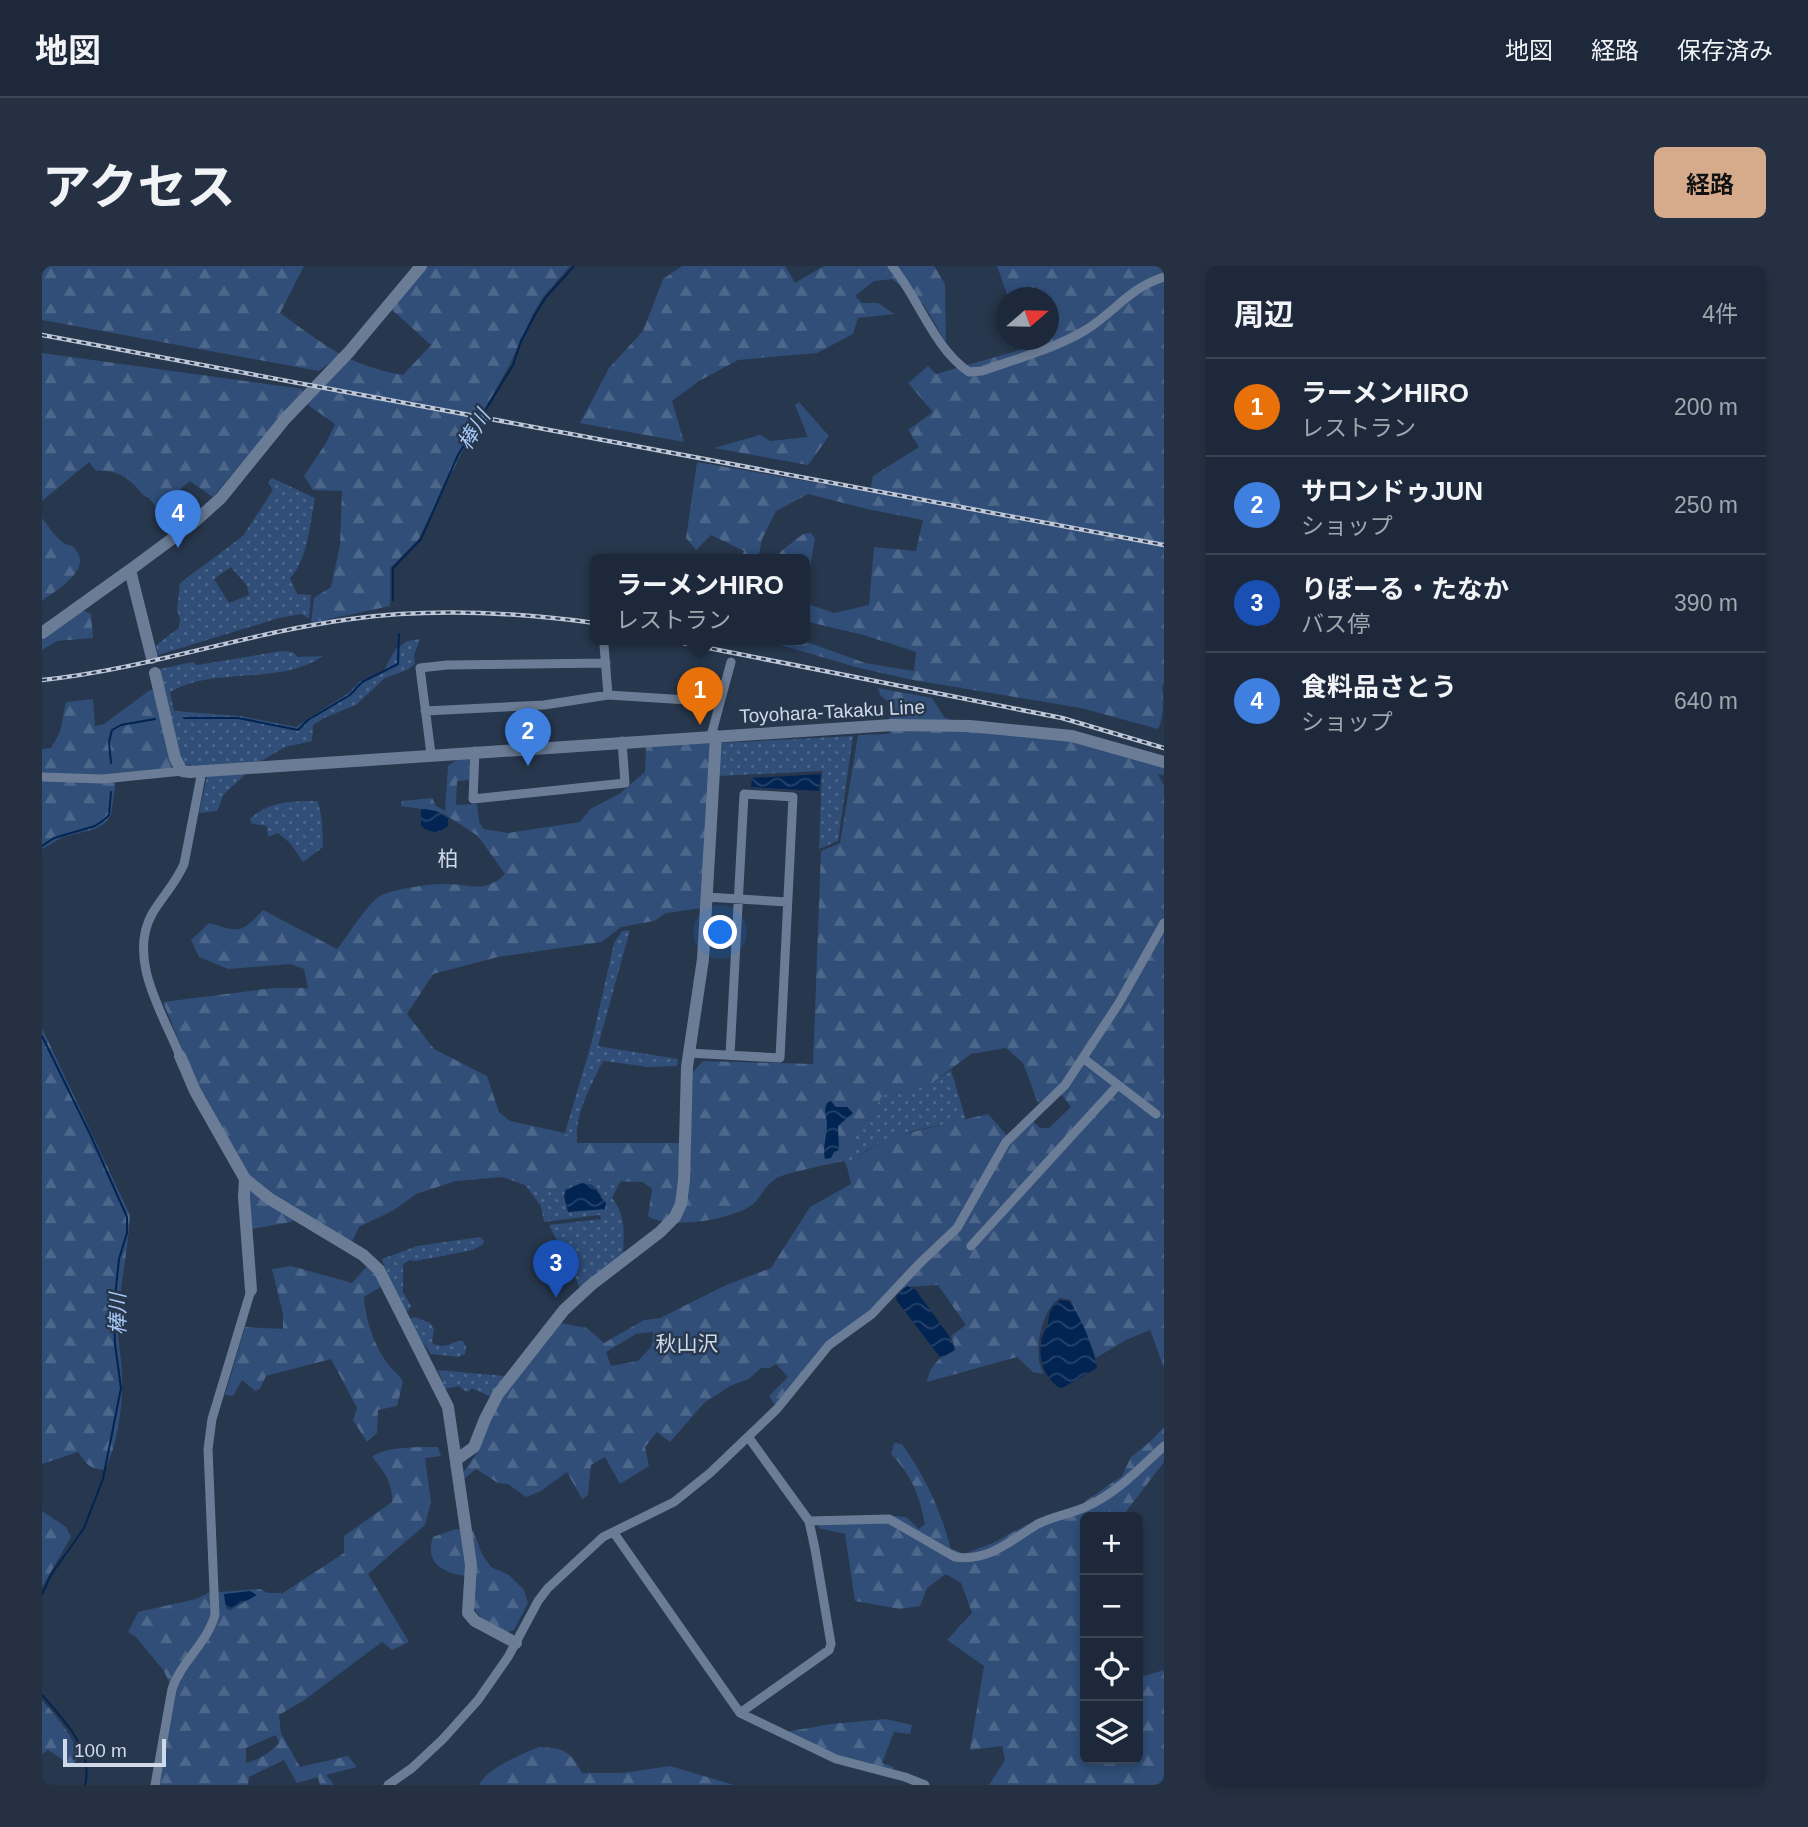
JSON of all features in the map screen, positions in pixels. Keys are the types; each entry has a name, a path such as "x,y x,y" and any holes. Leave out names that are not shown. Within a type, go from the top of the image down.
{"street":[{"path":"42,633 192,524 221,498 285,419 349,352 421,266"},
{"path":"892,266 948,353 969,372 982,371 1068,339 1094,324 1139,287 1164,277"},
{"path":"130,570 152,658"},
{"path":"604,645 608,695"},
{"path":"456,1460 474,1447 498,1394 564,1310 591,1285 660,1232 678,1212 684,1180 688,1053 702,966 713,736 731,662"},
{"path":"431,754 420,668 447,665 606,663"},
{"path":"42,776 103,779 182,771 175,758 155,673"},
{"path":"425,711 544,705 608,695 720,702"},
{"name":"Toyohara-Takaku Line","path":"182,771 892,725 970,726 1072,736 1164,762"},
{"path":"475,751 473,799 625,783 622,741"},
{"path":"202,771 184,864 178,878 152,915 142,950 153,993 195,1091 245,1178 270,1199 363,1255 379,1270 448,1407 471,1565 468,1613 475,1622 516,1643"},
{"path":"688,1053 780,1058 793,797 744,794 730,1055"},
{"path":"706,897 787,902"},
{"path":"388,1785 412,1768 443,1739 478,1700 548,1588 593,1546 674,1502 749,1438 783,1402 829,1345 872,1314 957,1228 1006,1142 1015,1130 1053,1098 1083,1058 1119,1003 1164,922"},
{"path":"1083,1058 1156,1114"},
{"path":"971,1246 1118,1085"},
{"path":"155,1785 172,1689 177,1675 212,1626 215,1615 208,1449 212,1419 251,1290 245,1178"},
{"path":"740,1713 829,1650 831,1644 816,1549 808,1521 749,1438"},
{"path":"808,1521 889,1520 955,1557 981,1557 1041,1522 1085,1508 1110,1494 1164,1446"},
{"path":"614,1533 740,1713 836,1759 925,1785"}],"green space":[{"path":"42,266 304,266 280,313 337,352 366,366 403,375 431,345 391,309 426,266 570,266 543,297 533,314 509,366 477,422 418,540 390,568 390,606 311,623 314,598 331,587 340,545 342,491 313,490 304,476 335,424 304,402 336,358 319,371 42,320"},
{"path":"682,266 785,266 795,283 824,266 934,266 945,284 946,343 924,305 892,279 874,281 855,296 862,303 878,303 894,314 858,318 853,334 817,353 738,360 699,381 672,401 684,442 580,423 609,368 643,331 663,279"},
{"path":"997,266 1164,266 1164,684 1158,729 1081,708 913,680 859,668 780,645 810,643 865,663 914,671 916,652 867,636 810,622 810,605 834,613 869,605 874,547 916,551 923,520 808,494 776,511 762,539 759,554 743,554 744,551 711,535 696,550 686,538 697,462 870,492 873,476 919,447 908,430 933,412 908,383 928,366 936,374 1020,350 1059,350 1059,287 1004,287"},
{"path":"42,353 304,389 213,497 190,481 157,508 124,477 111,472 96,471 89,462 42,501"},
{"path":"799,402 829,436 808,465 714,448 760,435 770,441 808,437 795,405"},
{"path":"272,478 315,498 305,551 290,578 297,594 311,595 309,619 302,614 279,618 158,655 156,645 179,628 177,610 180,583 243,536 273,490 268,483","holes":["231,567 247,586 249,595 229,603 214,579"]},
{"path":"42,518 58,538 74,548 80,564 64,585 42,601"},
{"path":"811,533 815,539 810,567 810,554 779,554 803,534"},
{"path":"80,609 91,614 93,638 57,641 42,650 42,635"},
{"path":"420,639 414,655 415,664 385,678 356,705 313,725 312,741 285,747 258,763 193,766 185,764 178,754 160,669 281,651 293,652 298,657 323,656 287,671 207,680 170,692 174,711 240,716 296,727 350,692 359,682 384,670 395,650 407,641"},
{"path":"878,688 932,698 944,717 974,731 1070,740 1164,767 1164,775 1158,774 1164,786 1164,1368 1150,1330 1126,1340 1096,1358 1071,1300 1060,1298 1049,1309 1040,1334 1039,1361 1044,1374 1033,1372 1017,1357 927,1382 933,1366 955,1348 951,1336 966,1325 938,1285 909,1287 886,1294 863,1317 827,1342 775,1405 769,1396 788,1377 776,1364 770,1368 761,1368 749,1379 730,1386 704,1403 670,1442 657,1432 645,1447 649,1466 620,1484 605,1457 591,1465 588,1495 582,1499 567,1472 541,1491 526,1497 508,1484 498,1483 476,1469 464,1479 463,1473 479,1450 488,1422 502,1397 561,1323 587,1328 604,1343 644,1320 660,1318 726,1285 771,1268 810,1207 851,1184 847,1167 887,1138 988,1114 1011,1140 1032,1120 1040,1128 1049,1128 1071,1107 1062,1095 1049,1096 1038,1103 1023,1063 1006,1048 971,1054 928,1086 883,1095 864,1125 852,1134 852,1153 844,1161 775,1179 753,1204 732,1215 685,1223 658,1220 648,1216 652,1189 643,1182 567,1180 555,1190 525,1185 502,1177 456,1181 416,1194 394,1210 359,1227 352,1242 269,1193 246,1173 192,1073 163,1002 273,988 308,988 304,969 290,964 228,969 199,957 191,940 209,923 239,929 263,910 337,949 367,909 384,894 433,884 485,886 498,880 505,874 478,836 444,814 401,806 402,801 432,798 436,806 445,811 448,766 461,757 472,755 471,780 457,781 456,805 477,804 479,822 484,829 508,833 580,822 590,809 619,794 645,772 646,747 711,742 702,908 666,913 654,921 621,927 602,942 498,957 433,974 407,1014 434,1049 487,1076 499,1112 510,1121 565,1133 578,1143 690,1143 693,1072 703,1061 813,1064 821,851 840,843 858,735 889,734 889,703 880,695","holes":["653,1332 652,1346 638,1361 611,1366 606,1352 636,1334"]},
{"path":"150,690 156,691 172,766 167,771 117,774 111,814 105,823 95,829 63,837 42,849 42,749 51,748 60,732 66,702 93,699 95,726 104,724"},
{"path":"853,736 838,841 819,849 822,771 718,776 722,743"},
{"path":"246,774 224,794 217,811 199,813 207,776"},
{"path":"318,801 323,847 303,862 291,844 278,833 268,837 267,826 252,824 250,819 273,805"},
{"path":"630,930 598,1046 678,1059 677,1066 649,1067 603,1061 581,1112 577,1143 565,1133 592,1041 614,943 622,931"},
{"path":"42,1028 130,1215 118,1322 122,1399 116,1436 105,1470 89,1466 78,1452 42,1464"},
{"path":"951,1070 966,1120 903,1134 873,1147 847,1167 844,1161 852,1153 852,1134 864,1124 883,1095 928,1086"},
{"path":"567,1180 621,1180 612,1198 622,1218 623,1255 580,1288 549,1225 601,1219 600,1215 544,1222 541,1206 525,1185 555,1190","holes":["566,1189 600,1193 605,1209 568,1211 564,1196"]},
{"path":"250,1192 255,1193 295,1219 251,1229"},
{"path":"480,1237 484,1241 483,1244 473,1250 410,1260 403,1264 403,1292 411,1306 405,1312 393,1291 382,1259 417,1246"},
{"path":"368,1265 384,1285 364,1297 369,1324 379,1351 403,1382 397,1406 378,1410 377,1433 367,1442 353,1420 357,1408 331,1359 266,1376 260,1389 255,1391 242,1380 233,1396 225,1395 245,1327 283,1329 283,1314 272,1269 291,1266 352,1283"},
{"path":"415,1317 430,1323 434,1329 432,1343 445,1346 463,1341 465,1354 459,1357 431,1354 410,1319"},
{"path":"438,1370 504,1376 491,1397 472,1388 468,1392 459,1386 445,1389"},
{"path":"1164,1427 1164,1462 1126,1512 1080,1512 1080,1764 1143,1764 1143,1676 1164,1670 1164,1785 989,1785 1005,1760 1002,1746 970,1750 984,1666 947,1640 972,1613 961,1583 946,1574 927,1588 920,1606 900,1609 855,1601 845,1534 819,1528 818,1525 885,1515 906,1517 919,1529 925,1524 914,1486 891,1454 894,1443 902,1444 931,1494 951,1549 964,1554 993,1543 1037,1519 1083,1503 1122,1476 1131,1457"},
{"path":"438,1447 441,1456 425,1458 431,1502 425,1525 368,1574 409,1642 392,1650 382,1642 303,1701 279,1715 281,1733 300,1767 348,1756 357,1767 326,1775 334,1785 320,1785 318,1777 297,1783 284,1760 249,1777 248,1785 157,1785 173,1691 164,1671 136,1637 128,1632 138,1612 196,1599 208,1593 260,1589 268,1593 283,1593 344,1553 344,1536 392,1502 387,1478 372,1457 394,1449","holes":["276,1735 279,1743 264,1756 246,1763 246,1748"]},
{"path":"42,1511 66,1527 71,1537 42,1587"},
{"path":"456,1529 473,1531 482,1554 491,1567 509,1575 524,1590 528,1603 514,1630 507,1632 481,1616 471,1598 467,1576 444,1570 434,1560 431,1554 433,1537"},
{"path":"42,1700 73,1743 77,1760 72,1766 48,1750 42,1754"},
{"path":"885,1719 912,1725 910,1734 894,1732 882,1763 894,1767 892,1771 845,1760 786,1732 831,1724"},
{"path":"539,1747 566,1752 582,1773 623,1773 670,1766 734,1785 479,1785 497,1767"}],"water":[{"path":"821,774 819,791 751,787 752,778"},
{"path":"421,810 436,811 448,818 448,826 437,833 424,829 421,825"},
{"path":"831,1101 836,1107 847,1107 853,1113 838,1126 839,1150 834,1152 831,1158 825,1159 825,1109"},
{"path":"582,1183 595,1188 606,1202 605,1209 568,1212 564,1196 566,1189"},
{"path":"907,1286 915,1289 949,1336 955,1350 941,1358 897,1301 896,1296"},
{"path":"1060,1300 1069,1301 1078,1316 1090,1342 1097,1368 1062,1388 1048,1377 1042,1365 1041,1352 1042,1338 1050,1313"},
{"path":"250,1591 257,1595 230,1610 226,1608 224,1594"}],"waterway":[{"name":"棒川","path":"393,600 393,568 421,539 458,455 513,365 521,341 536,313 546,297 574,266"},
{"name":"棒川","path":"184,718 238,718 298,730 308,720 350,695 362,682 398,664 399,634"},
{"name":"棒川","path":"111,763 109,742 112,730 121,725 155,719"},
{"name":"棒川","path":"42,846 54,838 95,826 105,819 109,815 111,792"},
{"name":"棒川","path":"42,1036 127,1217 127,1233 119,1259 114,1308 115,1344 121,1388 103,1479 84,1528 51,1575 42,1594"},
{"name":"棒川","path":"42,1695 81,1747 87,1772 85,1785"}],"railway":[{"path":"42,335 1164,545"},
{"path":"42,680 120,668 273,633 351,619 412,613 473,613 590,622"},
{"path":"693,645 1062,718 1164,748"}],"place":[{"name":"食料品さとう","path":"178,548"},
{"name":"ラーメンHIRO","path":"700,725"},
{"name":"サロンドゥJUN","path":"528,766"},
{"name":"りぼーる・たなか","path":"556,1298"}],"district":[{"name":"柏","path":"448,859"},
{"name":"秋山沢","path":"687,1344"}]}
